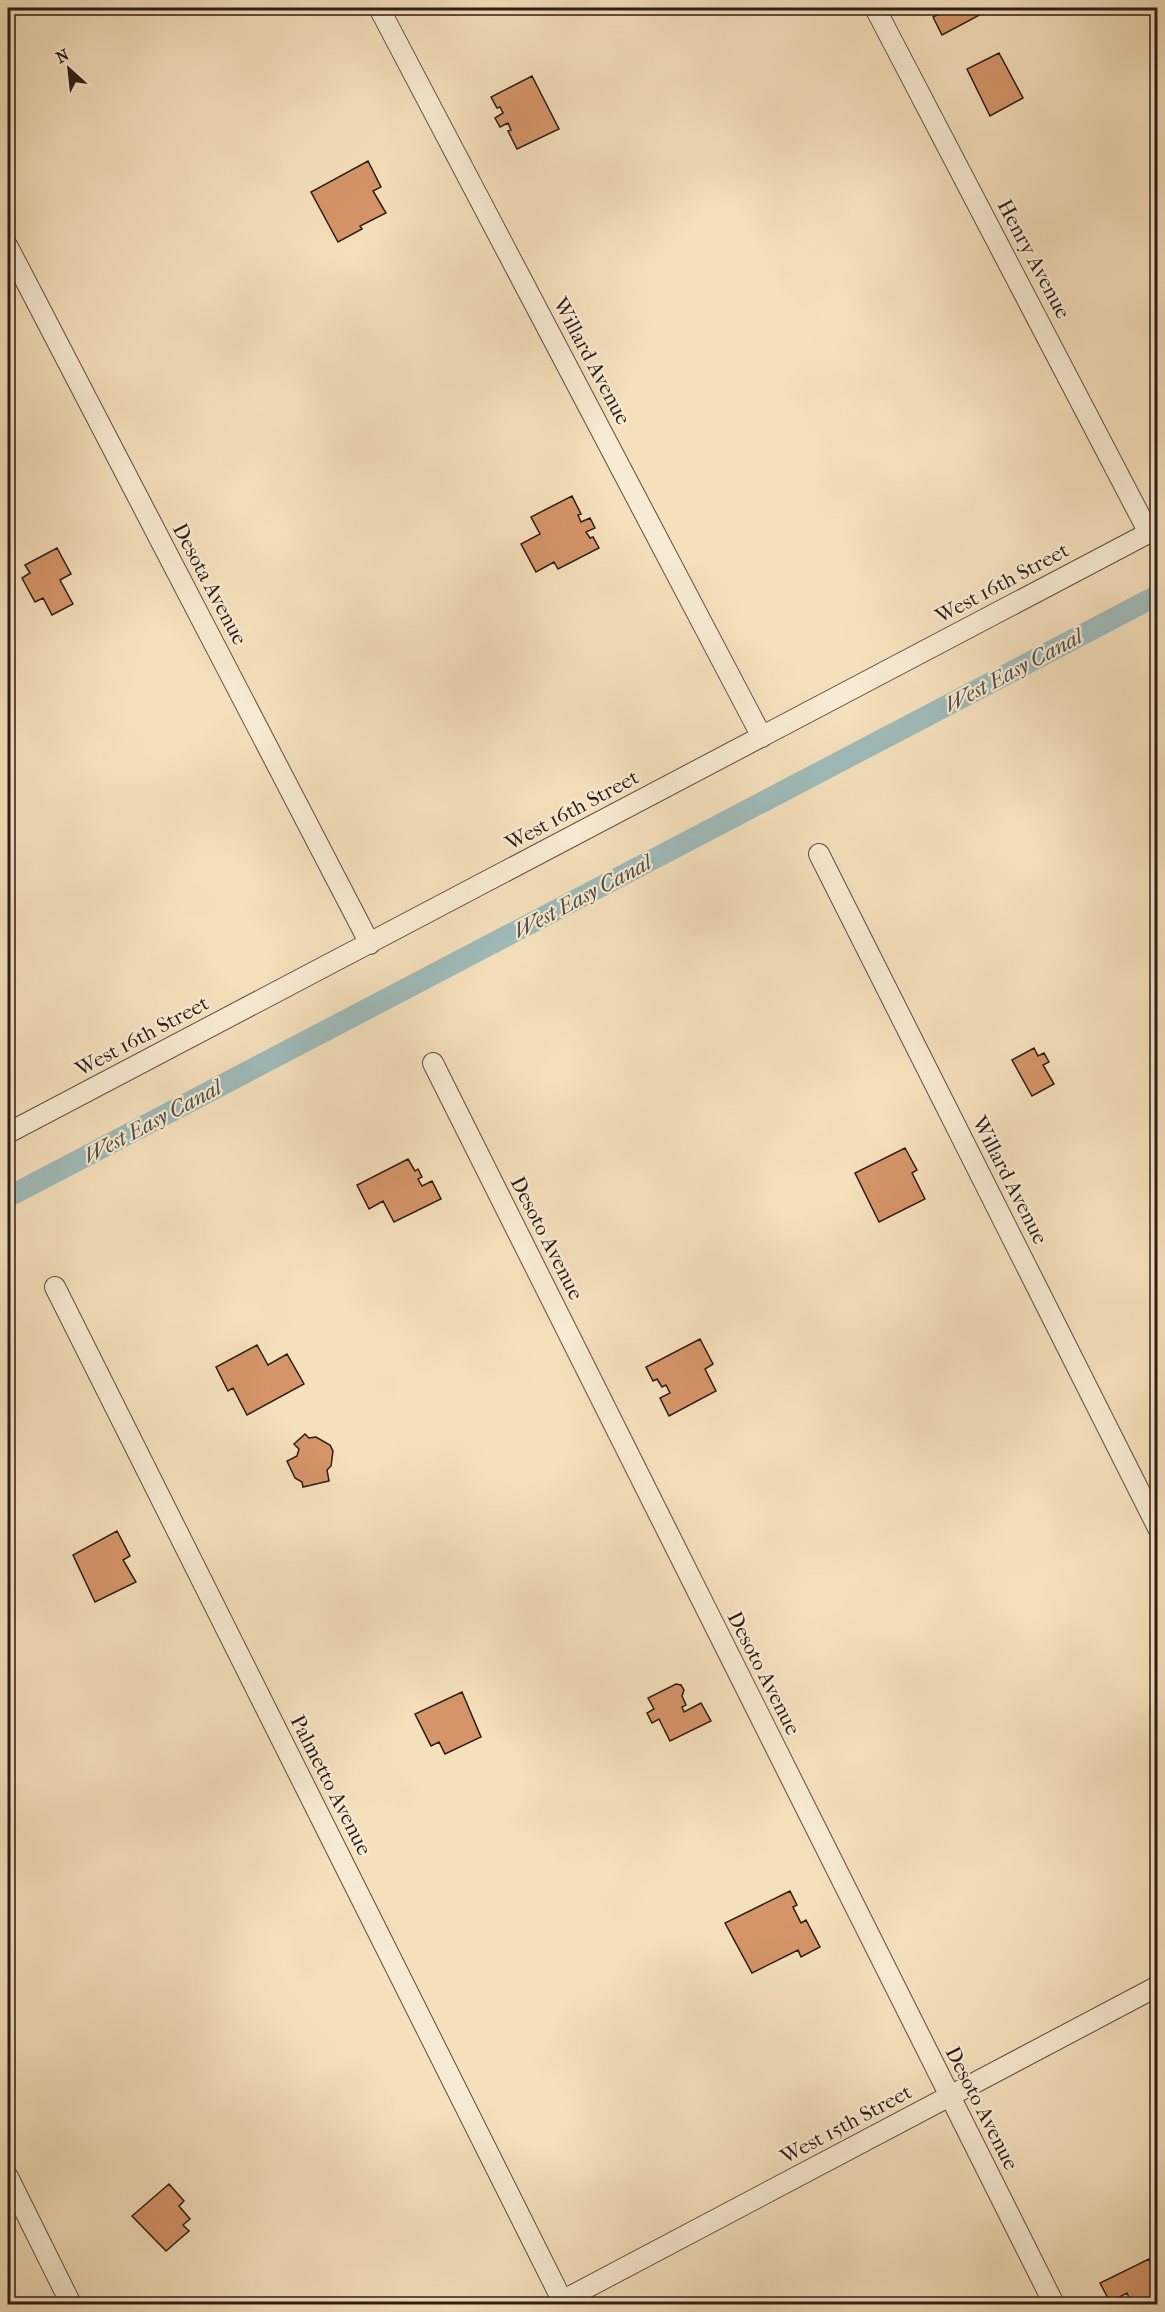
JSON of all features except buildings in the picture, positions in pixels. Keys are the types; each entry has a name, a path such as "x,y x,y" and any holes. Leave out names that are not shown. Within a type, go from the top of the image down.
{"street":[{"name":"Willard Avenue","path":"379,8 762,737"},
{"name":"Henry Avenue","path":"875,8 1153,530"},
{"name":"Desota Avenue","path":"8,247 370,944"},
{"name":"West 16th Street","path":"8,1133 1153,530"},
{"name":"Willard Avenue","path":"819,854 1158,1528"},
{"name":"Desoto Avenue","path":"433,1063 1054,2304"},
{"name":"Palmetto Avenue","path":"55,1287 561,2303"},
{"name":"West 15th Street","path":"561,2303 1158,1986"},
{"path":"8,2177 71,2304"}],"waterway":[{"name":"West Easy Canal","path":"8,1197 1158,595"}]}
